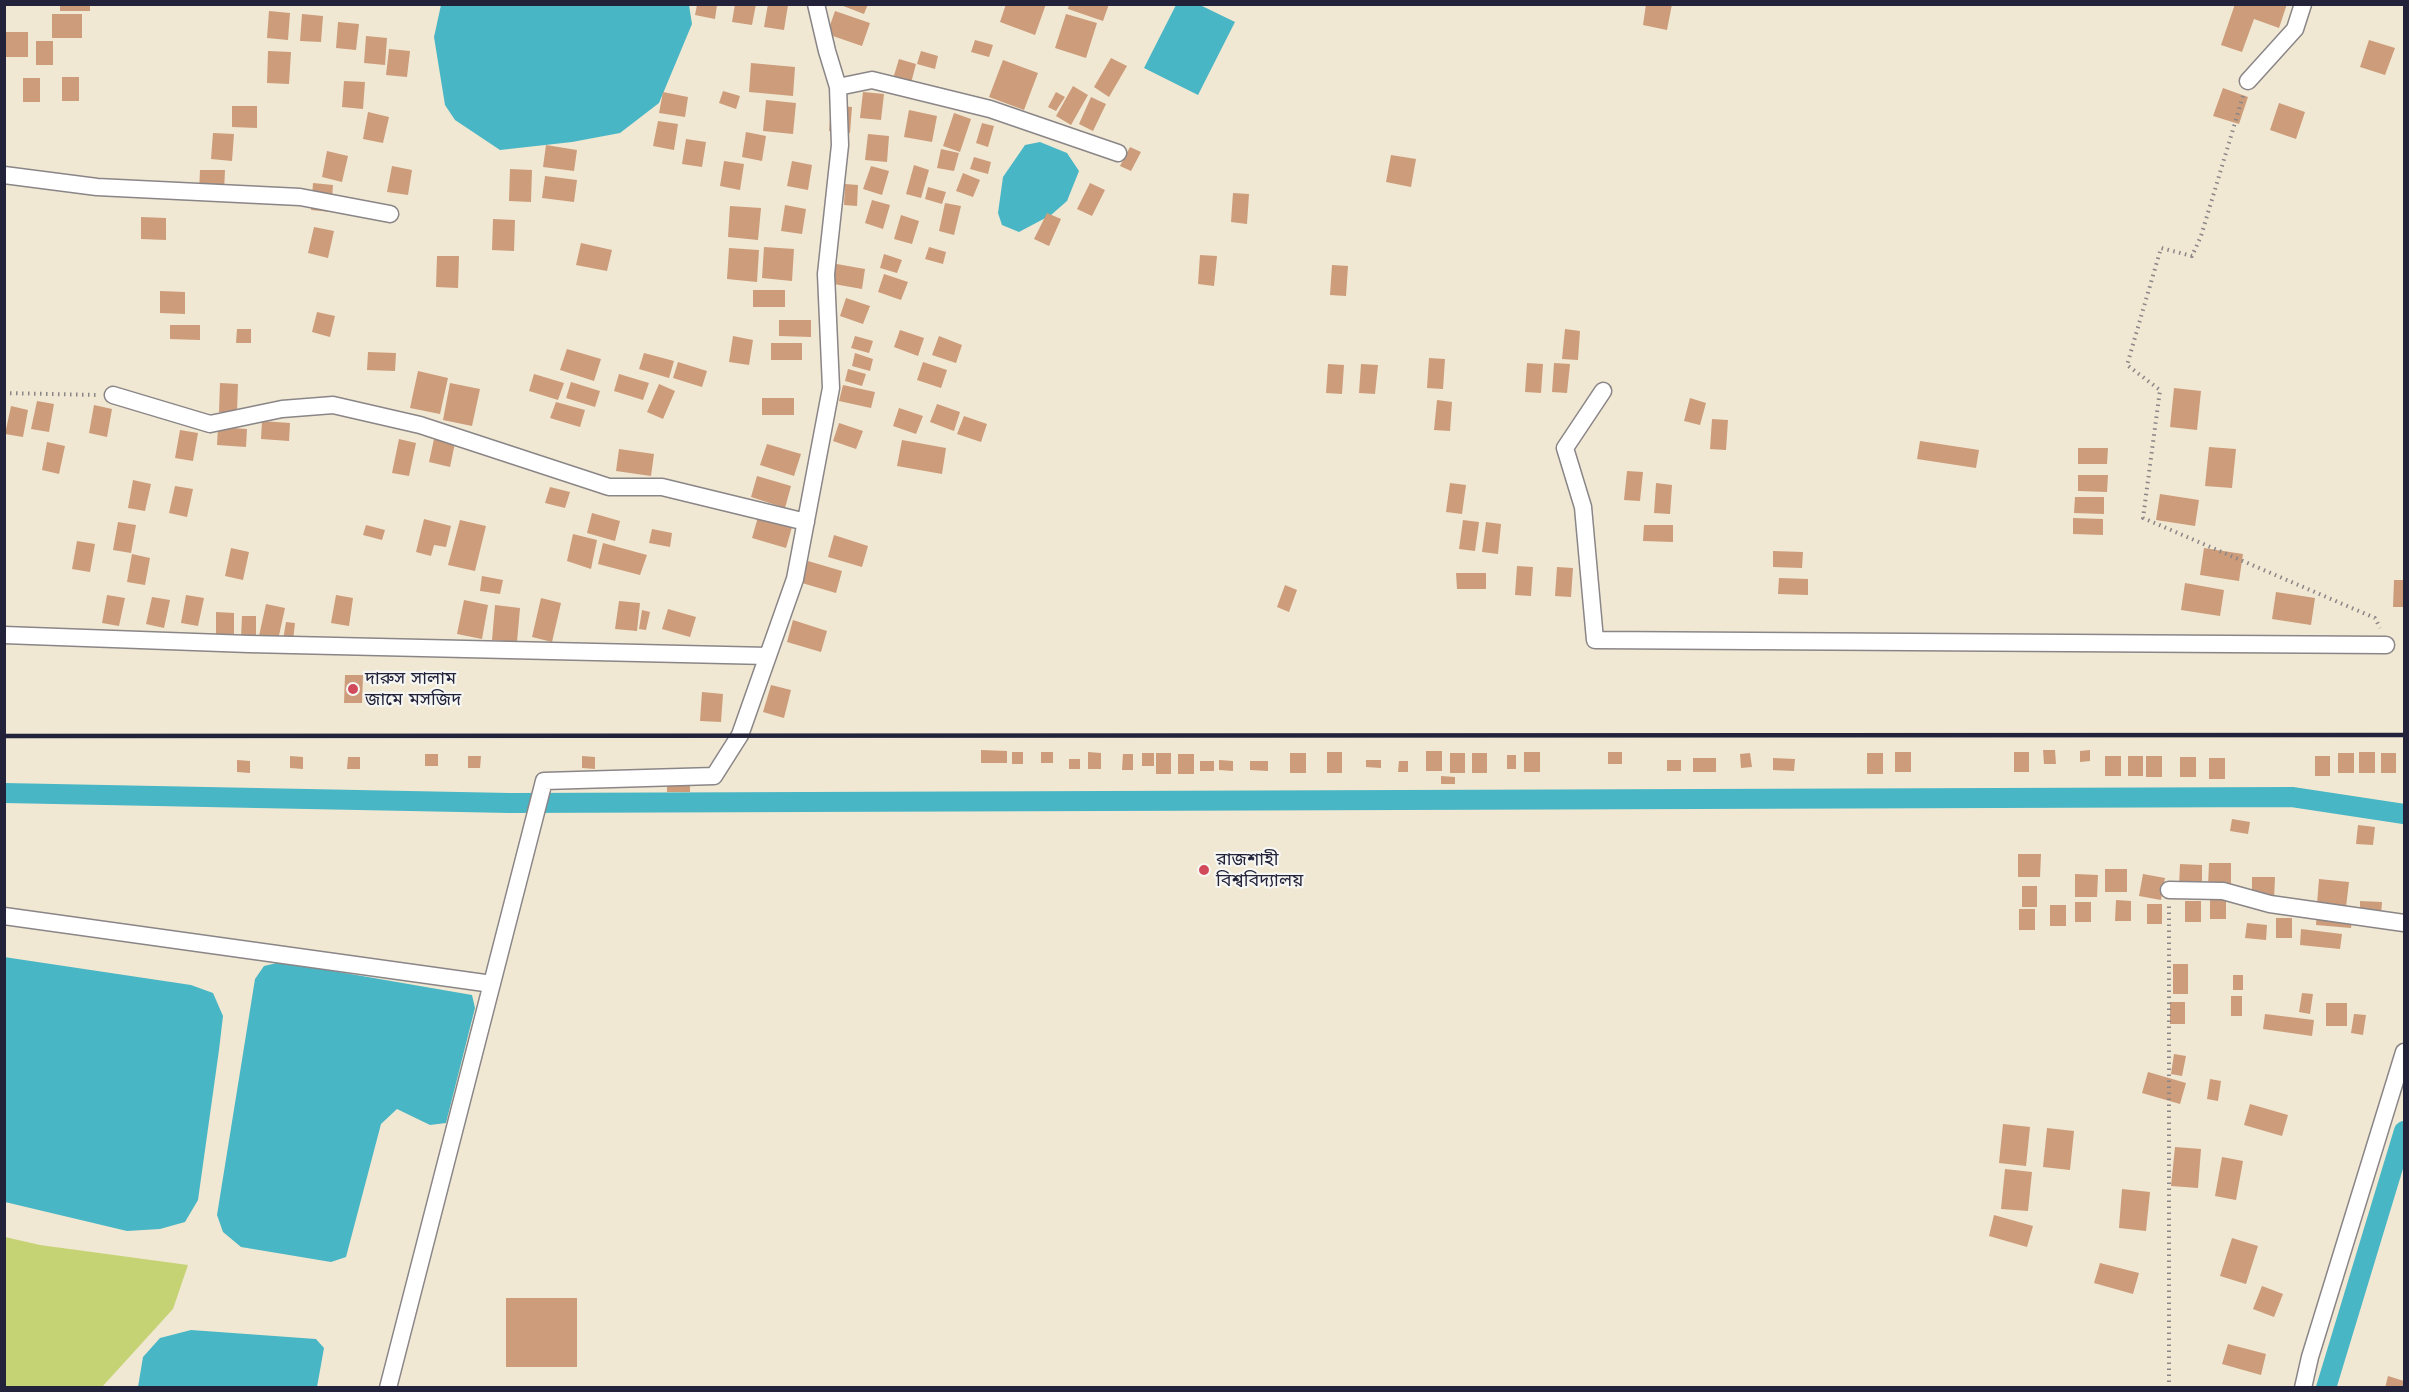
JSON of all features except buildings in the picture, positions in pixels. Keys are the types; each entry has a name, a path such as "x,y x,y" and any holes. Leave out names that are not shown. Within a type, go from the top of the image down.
{"street":[{"path":"388,1388 544,782 714,776 740,735 795,579 831,388 826,274 840,145 838,87 816,4"},
{"path":"2248,81 2295,29 2303,4"},
{"path":"838,87 872,80 990,109 1118,153"},
{"path":"4,175 97,187 300,197 390,214"},
{"path":"1603,391 1565,448 1583,507 1595,640 2386,645"},
{"path":"113,395 210,424 282,409 333,405 420,426 609,488 662,487 806,522"},
{"path":"4,634 249,644 768,656"},
{"path":"2169,890 2223,891 2270,904 2404,923"},
{"path":"4,916 492,984"},
{"path":"2303,1388 2404,1052"}],"path":[{"path":"2248,81 2192,256 2161,248 2127,365 2160,390 2143,518 2375,618 2386,645"},
{"path":"4,393 113,395"},
{"path":"2169,890 2169,1388"}],"green space":[{"path":"5,1237 40,1245 188,1265 173,1309 102,1387 5,1387"}],"water":[{"path":"441,5 689,5 692,24 659,103 620,133 572,142 500,150 455,120 445,105 434,37"},
{"path":"1176,5 1200,5 1235,22 1198,95 1144,68"},
{"path":"1040,142 1067,153 1079,171 1067,201 1051,215 1019,232 1002,225 998,213 1003,177 1025,145"},
{"path":"4,957 191,985 213,993 223,1016 219,1050 198,1200 185,1222 160,1229 127,1231 5,1202"},
{"path":"281,962 472,995 475,1008 446,1123 430,1125 397,1109 381,1124 346,1257 331,1262 241,1247 223,1232 217,1215 255,979 264,966"},
{"path":"191,1330 316,1339 324,1348 317,1387 138,1387 143,1357 160,1338"}],"waterway":[{"path":"4,793 510,803 2292,797 2404,814"},
{"path":"2326,1388 2404,1131"}],"railway":[{"path":"4,736 2404,735"}],"place":[{"name":"দারুস সালাম জামে মসজিদ","path":"353,689"},
{"name":"রাজশাহী বিশ্ববিদ্যালয়","path":"1204,870"}]}
